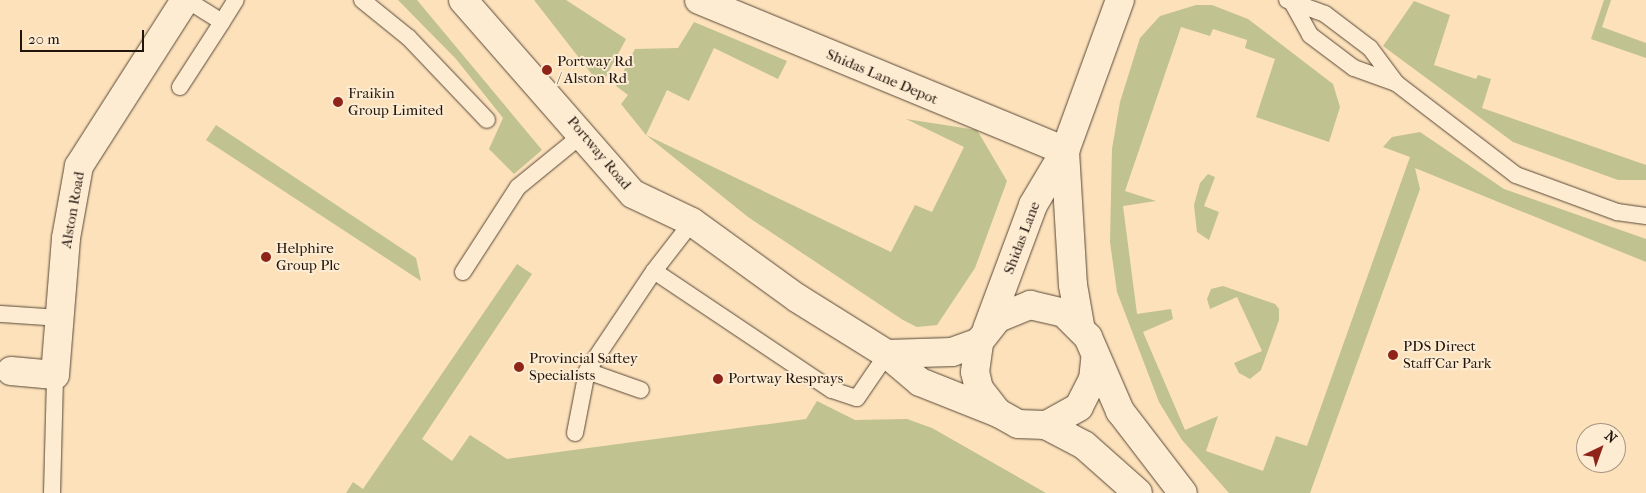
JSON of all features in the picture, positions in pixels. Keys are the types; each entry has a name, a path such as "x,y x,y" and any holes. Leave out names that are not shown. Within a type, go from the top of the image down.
{"street":[{"name":"Alston Road","path":"55,375 66,238 79,166 186,0"},
{"name":"Portway Road","path":"463,0 583,134 633,194 692,222 798,298 887,354 936,391 998,413 1018,424 1046,425 1084,445 1138,493"},
{"name":"Shidas Lane Depot","path":"699,0 1065,151"},
{"name":"Shidas Lane","path":"983,336 1033,204 1065,151 1120,0"},
{"name":"Shidas Lane","path":"1065,151 1072,285 1080,325"},
{"path":"887,354 952,352 983,336 1013,309 1030,305 1064,313 1080,325 1095,361 1120,411 1183,493"},
{"name":"Portway Road","path":"983,336 975,372 979,389 998,413"},
{"name":"Portway Road","path":"1046,425 1080,407 1093,379 1095,361"},
{"path":"11,371 55,375"}],"lane":[{"path":"186,0 222,22"},
{"path":"180,87 236,0"},
{"path":"362,0 409,38 487,120"},
{"path":"1292,1 1310,35 1354,68 1396,82"},
{"path":"1292,1 1325,14 1370,48 1396,82 1516,175 1617,212 1646,216"},
{"path":"463,272 518,187 583,134"},
{"path":"575,433 587,371 654,271 692,222"},
{"path":"654,271 832,390 857,398 887,354"},
{"path":"0,314 60,318"},
{"path":"587,371 641,390"},
{"path":"52,493 55,375"}],"green space":[{"path":"398,0 417,0 542,150 514,174 489,149 503,118 456,59"},
{"path":"534,0 566,0 626,39 601,86"},
{"path":"1604,0 1611,0 1602,27 1646,43 1646,58 1591,39"},
{"path":"1414,1 1450,15 1434,65 1476,79 1478,75 1491,79 1482,108 1646,165 1646,180 1618,180 1513,142 1383,46"},
{"path":"1196,5 1212,5 1248,19 1333,84 1340,107 1329,142 1256,117 1275,59 1245,48 1247,40 1213,29 1210,36 1181,27 1125,191 1156,201 1123,206 1137,314 1171,309 1173,319 1143,332 1185,430 1218,416 1206,451 1263,471 1276,436 1307,446 1410,157 1383,147 1392,137 1420,132 1504,189 1646,239 1646,262 1415,168 1420,189 1310,493 1229,493 1182,440 1159,402 1117,292 1110,242 1112,149 1120,102 1140,38 1160,16"},
{"path":"694,22 787,61 778,79 714,48 689,101 667,90 646,135 621,104 628,95 616,86 635,49 678,48"},
{"path":"906,119 977,130 1007,181 975,268 937,325 917,327 903,320 748,217 646,135 891,252 915,205 932,212 964,147"},
{"path":"216,125 416,258 421,281 206,140"},
{"path":"1208,174 1215,177 1204,206 1219,212 1209,240 1197,232 1194,205 1200,183"},
{"path":"517,264 532,274 422,439 452,461 470,435 507,459 806,419 817,401 855,420 907,419 932,428 1046,493 346,493 353,482 363,489"},
{"path":"1223,286 1275,304 1279,309 1279,320 1261,370 1250,379 1239,373 1234,363 1262,351 1237,297 1210,309 1207,299 1211,289"}],"place":[{"name":"Portway Rd / Alston Rd","path":"547,70"},
{"name":"Fraikin Group Limited","path":"338,102"},
{"name":"Helphire Group Plc","path":"266,257"},
{"name":"PDS Direct Staff Car Park","path":"1393,355"},
{"name":"Provincial Saftey Specialists","path":"519,367"},
{"name":"Portway Resprays","path":"718,379"}]}
